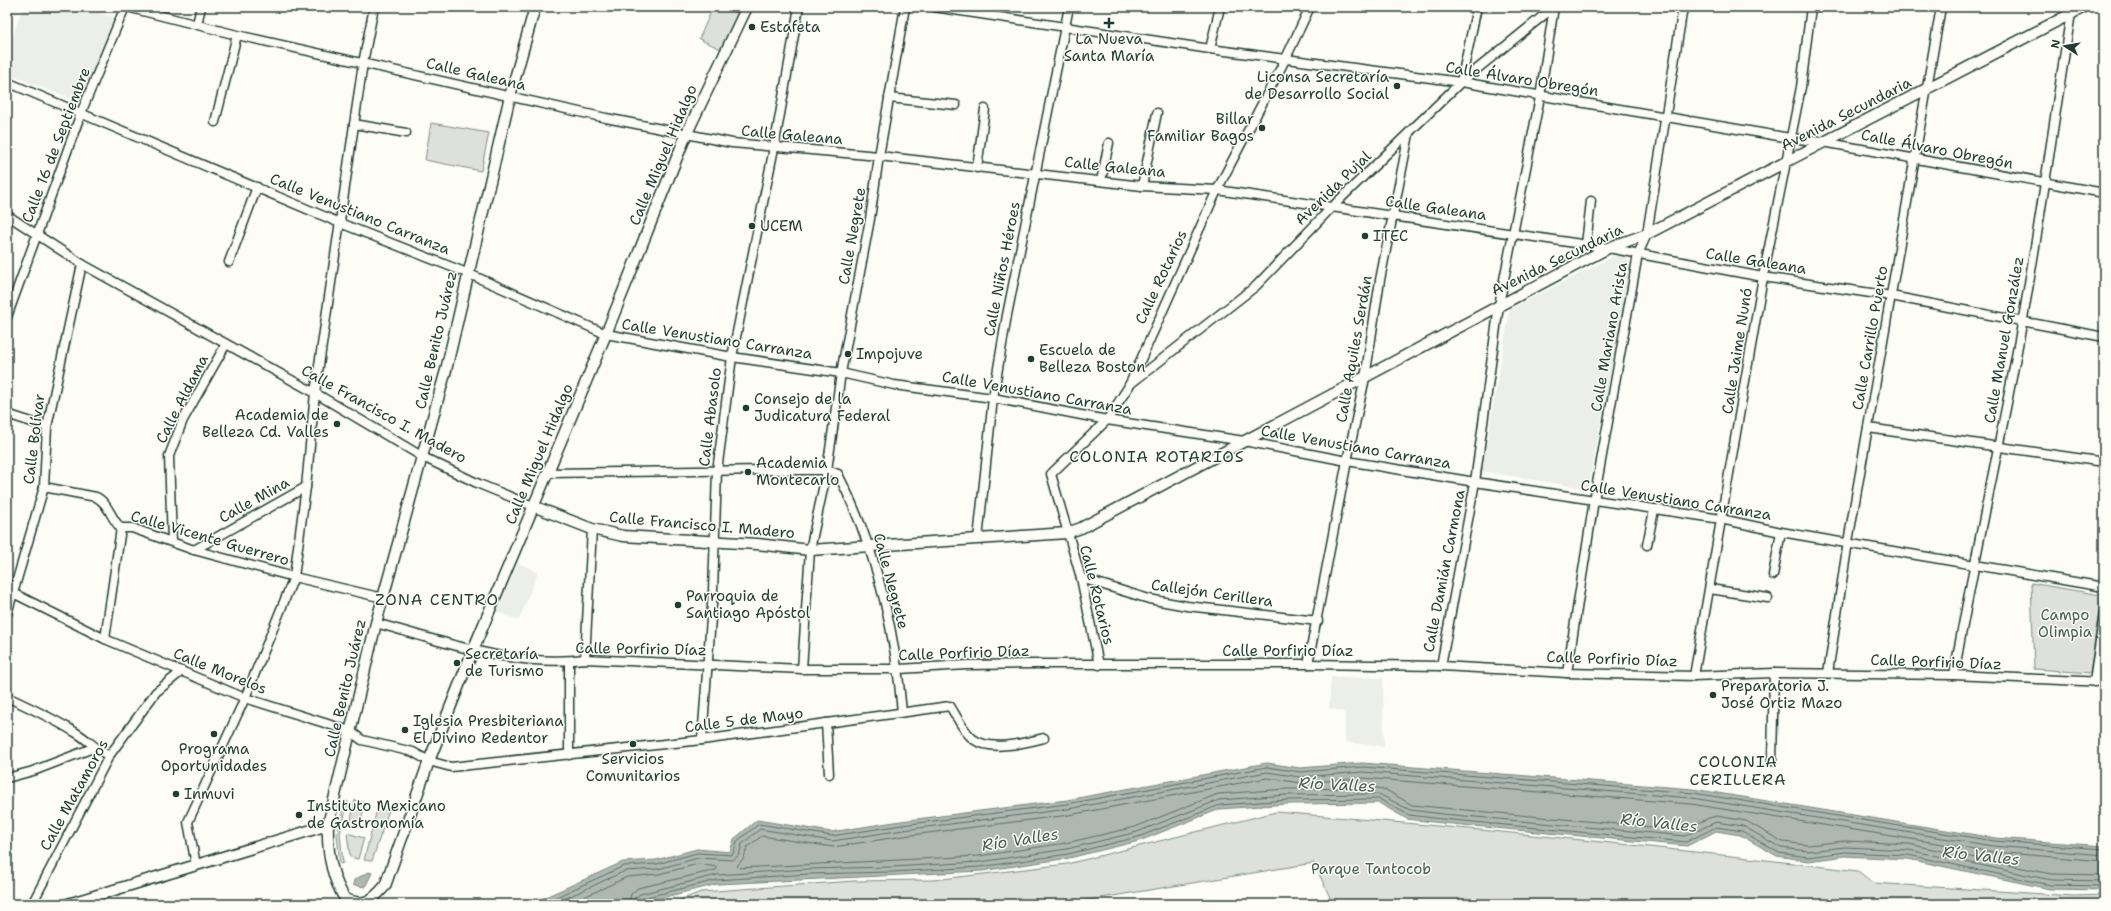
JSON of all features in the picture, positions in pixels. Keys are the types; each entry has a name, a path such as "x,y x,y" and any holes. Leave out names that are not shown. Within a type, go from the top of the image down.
{"street":[{"name":"Calle Galeana","path":"126,7 237,35 686,135 732,143 774,148 879,156 977,168 1034,172 1142,186 1217,190 1586,244 1763,277 1891,296 2104,337"},
{"name":"Calle 16 de Septiembre","path":"7,317 81,113 126,7"},
{"path":"197,24 201,7"},
{"path":"196,865 188,822 244,698 294,577 306,487 315,393 363,63 374,7"},
{"name":"Calle Benito Juárez","path":"356,904 345,899 331,868 328,825 376,623 446,370 510,96 535,7"},
{"name":"Calle Miguel Hidalgo","path":"356,904 373,900 385,886 429,761 473,650 606,334 686,135 747,7"},
{"name":"Calle Abasolo","path":"702,740 715,541 717,471 732,357 774,148 799,7"},
{"name":"Calle Negrete","path":"802,669 810,550 827,470 841,373 870,219 879,156 905,7"},
{"name":"Calle Álvaro Obregón","path":"934,7 1210,49 1461,82 1790,138 1823,142 2045,184 2104,193"},
{"name":"Calle Niños Héroes","path":"978,538 993,398 1007,315 1034,172 1068,7"},
{"path":"1210,49 1220,7"},
{"name":"Calle Rotarios","path":"1100,665 1081,578 1066,533 1051,474 1107,420 1129,386 1217,190 1286,58 1310,7"},
{"path":"1461,82 1478,7"},
{"name":"Avenida Pujal","path":"1129,386 1256,286 1332,207 1410,134 1461,82 1554,7"},
{"name":"Calle Damián Carmona","path":"1441,666 1475,482 1500,305 1512,233 1540,96 1554,7"},
{"name":"Calle Mariano Arista","path":"1567,673 1594,500 1638,254 1647,234 1683,7"},
{"name":"Calle Jaime Nunó","path":"1694,676 1733,459 1763,277 1801,87 1811,7"},
{"name":"Calle Carrillo Puerto","path":"1828,673 1848,542 1928,89 1941,7"},
{"name":"Avenida Secundaria","path":"1066,533 1081,528 1608,248 1647,234 1928,89 2071,11 2084,7"},
{"name":"Calle Manuel González","path":"1954,675 1973,564 1999,447 2022,322 2045,184 2071,11"},
{"path":"215,122 237,35"},
{"name":"Calle Venustiano Carranza","path":"7,82 340,223 468,273 606,334 732,357 841,373 894,385 993,398 1107,420 1244,441 1347,461 1654,510 1721,519 1781,532 1848,542 2104,587"},
{"path":"889,98 956,105"},
{"path":"977,168 985,109"},
{"path":"1142,186 1157,113"},
{"path":"354,124 406,133"},
{"name":"Calle Aquiles Serdán","path":"1308,664 1318,621 1347,461 1365,378 1392,216 1410,134"},
{"path":"1101,180 1110,143"},
{"path":"229,262 258,187"},
{"path":"1586,244 1591,201"},
{"name":"Calle Francisco I. Madero","path":"7,215 82,264 315,393 423,457 480,484 592,529 623,536 715,541 810,550 1066,533"},
{"name":"Calle Bolívar","path":"7,614 10,591 44,487 47,427 82,264"},
{"name":"Calle Aldama","path":"172,541 169,456 183,420 226,344"},
{"path":"7,414 47,427"},
{"path":"1868,428 2104,462"},
{"path":"548,473 827,470"},
{"name":"Calle Negrete","path":"827,470 838,474 854,504 869,545 876,568 898,669 902,712"},
{"name":"Calle Vicente Guerrero","path":"44,487 96,497 102,500 114,523 122,528 132,528 194,550 294,577 383,598"},
{"name":"Calle Mina","path":"194,550 306,487"},
{"path":"1647,545 1654,510"},
{"path":"105,639 122,528"},
{"path":"585,659 592,529"},
{"path":"1773,575 1781,532"},
{"name":"Callejón Cerillera","path":"1081,578 1149,599 1187,606 1318,621"},
{"path":"1710,589 1768,598"},
{"name":"Calle Morelos","path":"10,591 105,639 244,698 350,731 362,740 413,752 429,761"},
{"path":"2094,682 2104,613"},
{"path":"376,623 473,650"},
{"name":"Calle Porfirio Díaz","path":"473,650 525,660 569,661 585,659 802,669 898,669 967,665 1308,664 1441,666 1567,673 1694,676 1774,673 1954,675 2104,682"},
{"path":"569,661 570,755"},
{"name":"Calle Matamoros","path":"32,904 109,756 156,692 182,671"},
{"path":"1772,762 1774,673"},
{"path":"7,696 42,713 74,732 93,748 109,756"},
{"name":"Calle 5 de Mayo","path":"429,761 451,767 570,755 702,740 950,706 964,729 974,740 1002,747 1044,738"},
{"path":"826,723 829,774"},
{"path":"7,778 33,772 93,748"},
{"path":"68,904 328,825"}],"shaded area":[{"path":"23,7 79,7 114,17 84,103 7,74 7,54"},
{"path":"1618,254 1625,255 1631,266 1588,489 1482,471 1510,309"},
{"path":"518,563 538,572 519,620 497,612"},
{"path":"1331,677 1383,678 1384,747 1345,742 1345,712 1329,708"}],"green space":[{"path":"713,7 723,7 739,14 723,50 699,39"},
{"path":"431,123 489,133 481,171 425,160"},
{"name":"Campo Olimpia","path":"2031,583 2101,595 2090,673 2034,669"},
{"path":"355,800 365,803 360,827 350,824"},
{"path":"345,801 348,802 340,834 343,863 340,864 337,834"},
{"path":"385,809 389,810 372,861 364,860 376,813"},
{"name":"Parque Tantocob","path":"1276,812 1567,838 1785,862 1858,871 1873,883 2074,896 2104,895 2104,904 1333,904 1314,863 1064,904 669,904 701,892 854,881 934,880 1067,864"},
{"path":"347,833 364,838 358,859 350,857"}],"water":[{"name":"Río Valles","path":"1267,763 1300,768 1362,763 1693,789 1995,838 2104,846 2104,890 2050,889 1908,859 1845,856 1808,861 1777,856 1740,835 1716,831 1687,846 1407,819 1379,803 1287,804 1220,809 1139,841 1069,858 981,871 718,884 636,904 530,904 623,862 656,860 697,849 730,852 734,839 757,820 831,832 901,821 1067,800"},
{"path":"369,872 372,873 365,887 353,885 354,880"}],"place":[{"name":"La Nueva Santa María","path":"1109,23"},
{"name":"Estafeta","path":"752,27"},
{"name":"Liconsa Secretaría de Desarrollo Social","path":"1397,86"},
{"name":"Billar Familiar Bagos","path":"1262,128"},
{"name":"UCEM","path":"752,226"},
{"name":"ITEC","path":"1365,236"},
{"name":"Impojuve","path":"848,354"},
{"name":"Escuela de Belleza Boston","path":"1031,359"},
{"name":"Consejo de la Judicatura Federal","path":"746,408"},
{"name":"Academia de Belleza Cd. Valles","path":"337,424"},
{"name":"Academia Montecarlo","path":"748,472"},
{"name":"Parroquia de Santiago Apóstol","path":"678,605"},
{"name":"Secretaría de Turismo","path":"457,663"},
{"name":"Preparatoria J. José Ortiz Mazo","path":"1713,695"},
{"name":"Iglesia Presbiteriana El Divino Redentor","path":"405,730"},
{"name":"Programa Oportunidades","path":"214,734"},
{"name":"Servicios Comunitarios","path":"633,744"},
{"name":"Inmuvi","path":"176,794"},
{"name":"Instituto Mexicano de Gastronomía","path":"299,815"}],"district":[{"name":"COLONIA ROTARIOS","path":"1157,456"},
{"name":"ZONA CENTRO","path":"437,599"},
{"name":"COLONIA CERILLERA","path":"1738,770"}]}
